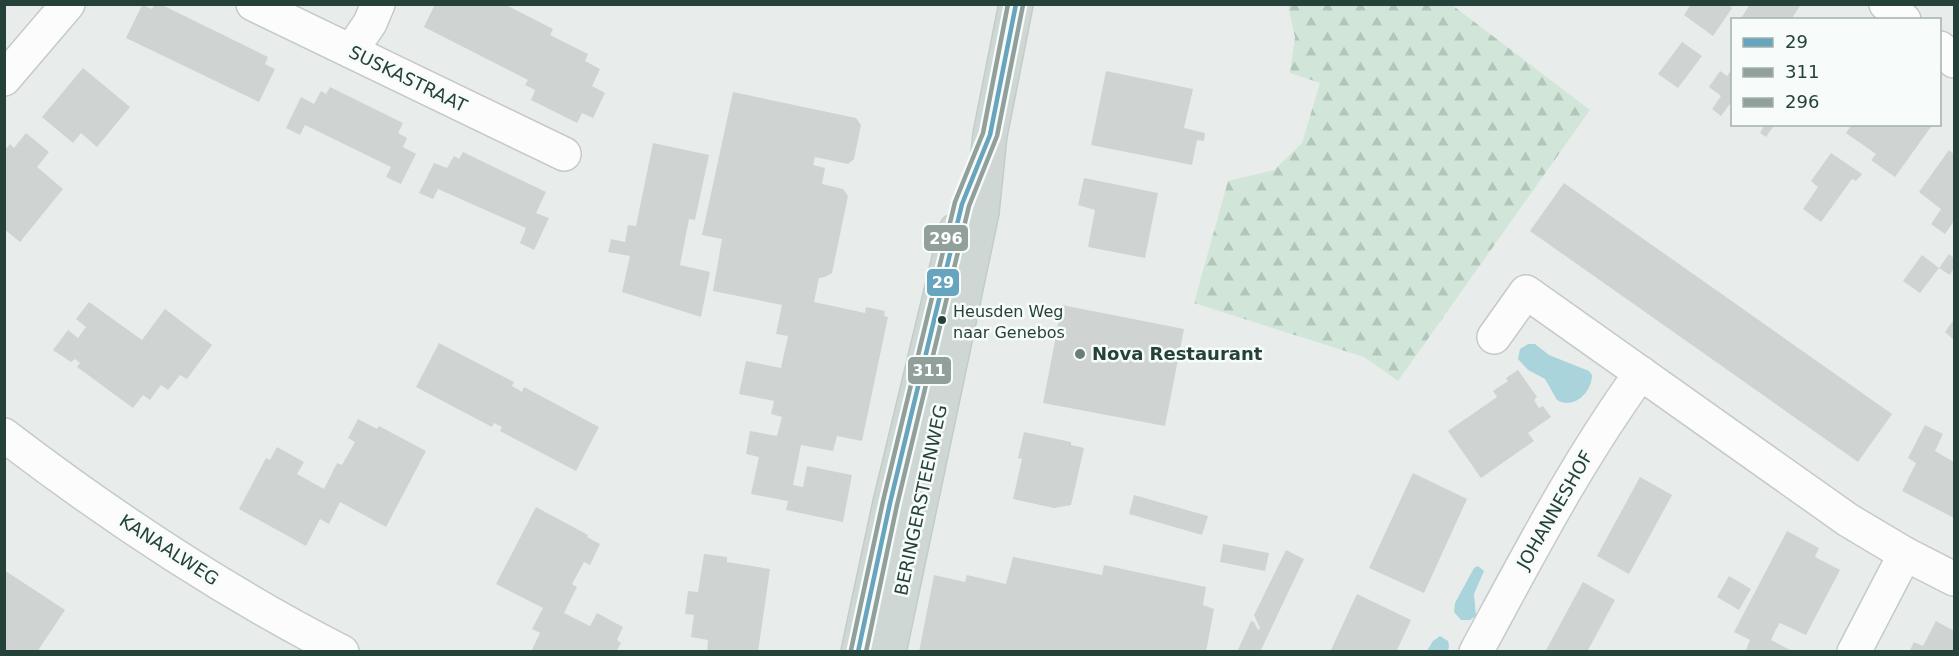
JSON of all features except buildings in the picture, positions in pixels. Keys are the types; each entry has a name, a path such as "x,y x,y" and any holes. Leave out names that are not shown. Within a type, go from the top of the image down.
{"main road":[{"name":"BERINGERSTEENWEG","path":"889,651 980,223 990,135 1017,4"},
{"name":"BERINGERSTEENWEG","path":"858,651 890,503 962,204 990,135"}],"street":[{"path":"4,79 68,4"},
{"name":"SUSKASTRAAT","path":"252,4 564,154"},
{"path":"351,51 370,23 378,4"},
{"path":"1886,4 1902,18"},
{"path":"1941,49 1954,61"},
{"path":"1494,337 1526,292 1848,520 1905,554 1954,579"},
{"name":"JOHANNESHOF","path":"1476,651 1552,510 1613,412 1641,373"},
{"name":"KANAALWEG","path":"4,435 135,530 287,624 342,651"},
{"path":"1854,651 1905,554"}],"green space":[{"path":"1288,5 1452,5 1590,110 1398,381 1364,357 1194,303 1228,181 1274,170 1302,143 1320,83 1290,73 1295,37"}],"water":[{"path":"1528,344 1535,344 1549,355 1589,371 1592,375 1591,381 1581,398 1570,403 1557,400 1545,379 1528,370 1518,359 1520,349"},
{"path":"1478,566 1484,571 1474,594 1476,616 1470,620 1461,620 1454,612 1455,603 1474,568"},
{"path":"1440,636 1448,641 1448,651 1427,651 1433,641"}],"transit line":[{"name":"296","path":"851,650 883,501 955,202 983,133 1008,4"},
{"name":"29","path":"858,652 890,503 962,204 990,135 1016,4"},
{"name":"311","path":"866,652 897,505 969,206 997,136 1023,5"}],"place":[{"name":"Heusden Weg naar Genebos","path":"942,320"},
{"name":"Nova Restaurant","path":"1080,354"}]}
